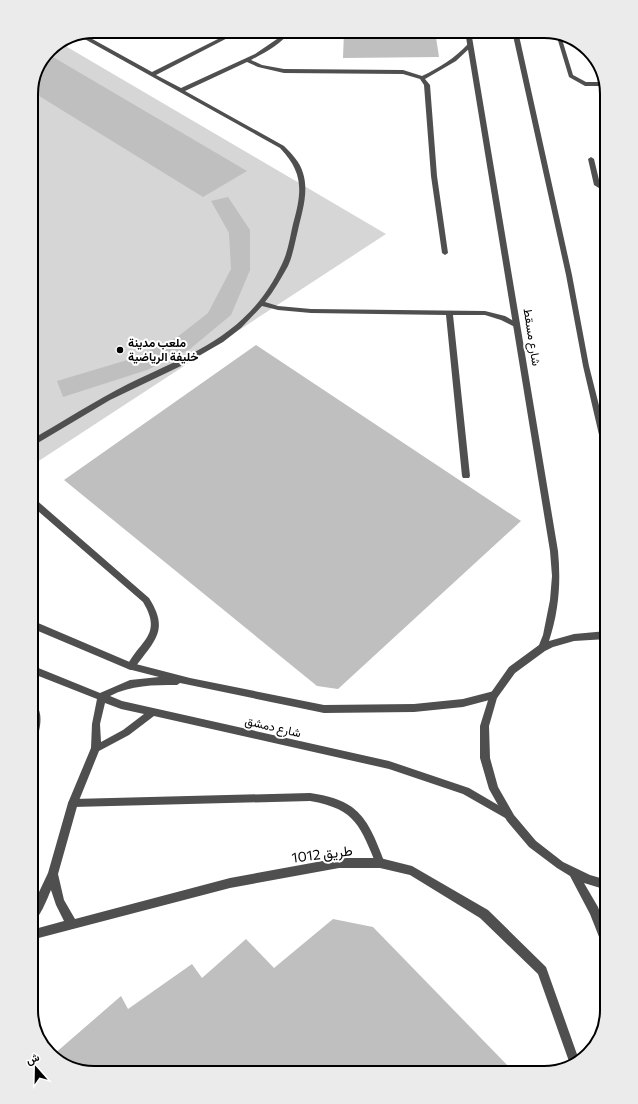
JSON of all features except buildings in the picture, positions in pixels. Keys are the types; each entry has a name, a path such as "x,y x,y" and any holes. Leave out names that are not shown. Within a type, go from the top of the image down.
{"street":[{"path":"153,74 224,38"},
{"path":"182,90 271,47 284,38"},
{"name":"شارع مسقط","path":"469,38 553,544 557,578 555,605 543,647"},
{"path":"517,38 569,275 586,366 600,423"},
{"path":"38,440 101,402 208,350 241,326 262,303 285,264 299,211 302,186 300,169 296,161 282,147 182,90 87,39"},
{"path":"560,40 571,76 585,84 599,84"},
{"path":"422,78 446,66 464,52 470,44"},
{"path":"246,59 260,66 284,71 403,72 422,78 427,85 434,176 445,253"},
{"path":"590,158 597,185 600,187"},
{"path":"262,303 278,308 311,311 485,313 503,318 517,326"},
{"path":"449,312 466,476"},
{"path":"38,506 146,600 152,608 156,618 156,632 131,666"},
{"path":"38,627 131,666 190,682 324,709 414,708 463,703 494,695"},
{"path":"600,635 576,636 543,647 523,659 506,675 494,695 485,722 483,752 491,784 507,815 525,838 548,857 574,873 600,883"},
{"name":"شارع دمشق","path":"38,671 122,705 389,765 466,791 507,815"},
{"path":"38,907 53,874 74,803 96,748 96,724 102,696 119,686 139,681 190,682"},
{"path":"96,748 124,735 136,727 152,712"},
{"path":"74,803 310,797 324,798 337,802 358,817 365,827 380,863"},
{"name":"طريق 1012","path":"38,933 230,883 339,863 380,863 412,871 484,914 542,971 573,1058"},
{"path":"574,873 600,926"},
{"path":"53,874 54,889 59,903 73,925"}],"shaded area":[{"name":"ملعب مدينة خليفة الرياضية","path":"65,46 386,234 38,461 38,91 44,69 50,60 63,47"}],"place":[{"name":"ملعب مدينة خليفة الرياضية","path":"120,350"}]}
